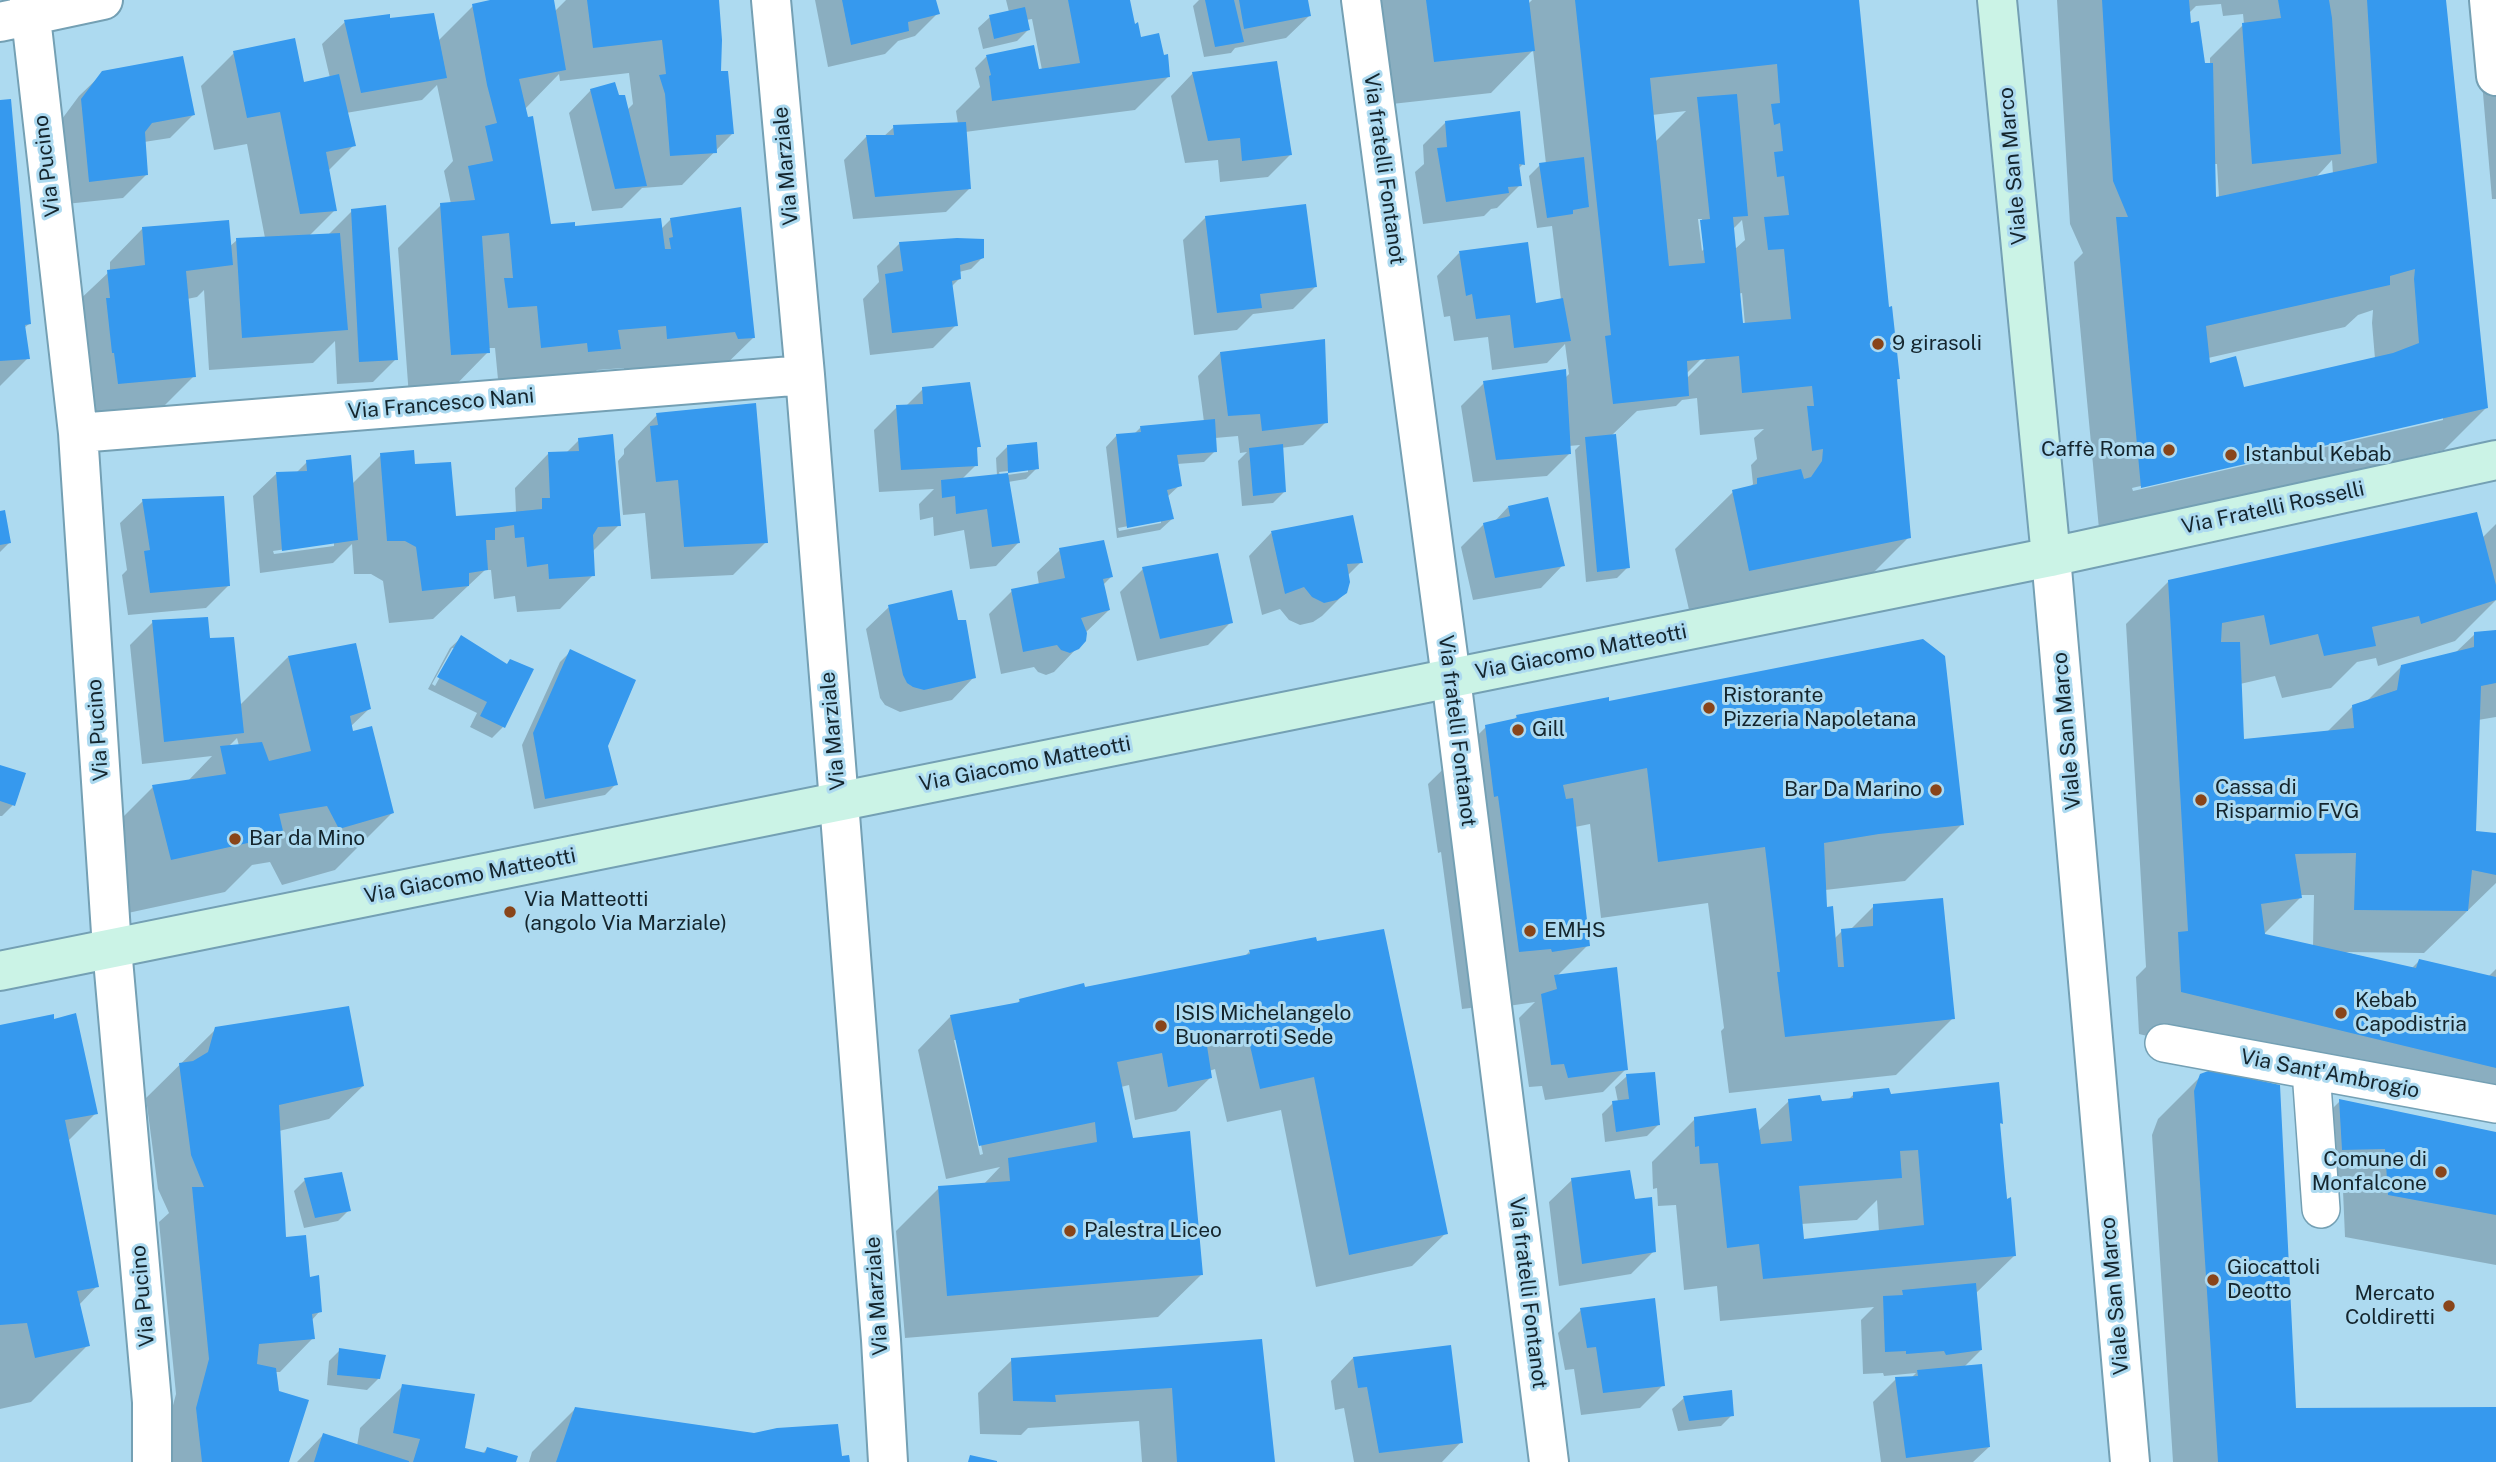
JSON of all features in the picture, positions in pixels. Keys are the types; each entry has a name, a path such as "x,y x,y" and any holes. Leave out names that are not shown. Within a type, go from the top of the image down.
{"main road":[{"name":"Viale San Marco","path":"1997,0 2051,557"},
{"name":"Via Fratelli Rosselli","path":"2051,557 2496,460"},
{"name":"Via Giacomo Matteotti","path":"0,971 2051,557"}],"street":[{"path":"20,13 103,0"},
{"name":"Via Marziale","path":"771,0 805,375 881,1340 888,1462"},
{"name":"Via fratelli Fontanot","path":"1361,0 1451,678 1549,1462"},
{"path":"2489,0 2496,76"},
{"name":"Via Pucino","path":"20,13 78,433 112,948 152,1402 152,1462"},
{"name":"Via Francesco Nani","path":"78,433 805,375"},
{"name":"Viale San Marco","path":"2051,557 2130,1462"},
{"name":"Via Sant'Ambrogio","path":"2164,1042 2496,1104"},
{"path":"2311,1071 2321,1209"}],"building":[{"path":"490,0 554,0 566,70 519,79 528,117 533,116 551,224 575,222 575,226 661,218 665,249 671,249 669,238 673,237 670,218 741,207 755,338 738,339 735,332 667,339 666,326 618,330 621,349 588,352 587,343 541,348 537,306 508,308 504,278 513,278 509,233 482,236 490,353 451,355 440,203 475,200 468,166 493,161 485,126 497,123 472,4"},
{"path":"587,0 719,0 721,71 728,71 734,134 716,135 717,153 670,156 665,94 659,75 666,74 662,40 593,48"},
{"path":"842,0 936,0 940,14 908,22 909,31 851,45"},
{"path":"1068,0 1130,0 1141,37 1159,33 1164,55 1168,54 1170,77 992,101 991,75 986,55 1034,45 1039,69 1080,63"},
{"path":"1205,0 1234,0 1244,42 1215,47"},
{"path":"1239,0 1308,0 1311,16 1244,29"},
{"path":"1426,0 1529,0 1535,51 1434,62"},
{"path":"1575,0 1859,0 1889,307 1892,306 1900,379 1897,379 1911,538 1749,571 1732,490 1757,484 1757,478 1801,469 1804,479 1811,477 1822,461 1823,449 1812,451 1807,406 1814,406 1812,386 1742,393 1739,356 1687,361 1689,396 1613,404 1605,336 1611,335","holes":["1777,64 1780,103 1771,104 1774,125 1780,123 1783,151 1774,152 1777,177 1784,176 1789,215 1764,217 1768,250 1784,249 1791,319 1743,323 1733,217 1748,216 1737,94 1697,97 1710,219 1700,220 1705,263 1669,266 1650,78"]},
{"path":"2102,0 2189,0 2191,23 2199,21 2205,63 2213,63 2216,197 2377,163 2367,0 2446,0 2488,408 2141,488 2116,217 2128,217 2113,181","holes":["2415,269 2419,343 2393,353 2244,387 2236,356 2210,363 2206,326 2390,285 2390,276"]},
{"path":"2278,0 2329,0 2341,154 2252,164 2242,23 2281,18"},
{"path":"1025,7 1030,30 994,39 989,15"},
{"path":"434,13 447,78 361,93 344,20 390,14 390,18"},
{"path":"295,38 304,82 339,74 356,146 326,152 337,211 300,214 280,112 247,118 233,51"},
{"path":"183,56 195,115 152,123 145,132 148,175 89,182 81,99 102,71"},
{"path":"1277,61 1292,155 1242,161 1240,138 1208,141 1192,72"},
{"path":"615,82 619,95 625,95 647,186 615,189 590,89"},
{"path":"11,99 31,324 25,325 30,359 0,361 0,100"},
{"path":"1520,111 1525,165 1519,164 1522,186 1508,187 1509,193 1446,202 1437,148 1447,147 1445,121"},
{"path":"966,122 971,189 875,197 866,135 894,135 893,125"},
{"path":"1584,157 1589,207 1573,210 1573,214 1547,218 1539,163"},
{"path":"1306,204 1317,287 1260,294 1262,308 1217,313 1205,216"},
{"path":"386,205 398,360 359,362 351,209"},
{"path":"229,220 233,265 186,271 196,377 118,384 106,298 110,298 107,270 145,265 142,227"},
{"path":"340,233 348,330 242,338 236,238"},
{"path":"984,239 984,258 960,265 961,279 952,281 958,326 892,333 885,274 903,271 899,242"},
{"path":"1528,242 1536,303 1563,298 1571,341 1514,348 1510,315 1476,319 1472,294 1466,296 1459,251"},
{"path":"1325,339 1328,423 1262,431 1260,414 1228,416 1220,352"},
{"path":"1566,369 1571,454 1496,460 1483,381"},
{"path":"970,382 981,447 977,447 978,466 901,470 896,405 923,404 922,387"},
{"path":"756,403 768,543 684,547 678,480 656,482 650,426 658,425 656,413"},
{"path":"1215,419 1217,452 1177,455 1182,486 1167,490 1174,519 1127,528 1116,434 1141,432 1140,426"},
{"path":"613,434 621,526 598,527 593,535 595,576 549,579 548,564 527,567 524,537 515,538 514,525 495,528 495,540 486,540 488,570 469,573 469,586 422,591 416,547 405,541 387,541 380,453 414,450 415,464 451,462 456,516 512,512 542,509 542,498 550,498 548,452 579,451 578,438"},
{"path":"1616,434 1630,568 1597,572 1585,437"},
{"path":"1037,442 1039,469 1008,473 1007,445"},
{"path":"1283,444 1286,492 1253,496 1249,448"},
{"path":"351,455 358,540 282,551 276,472 307,471 306,460"},
{"path":"1008,473 1020,543 992,547 987,509 956,514 955,496 942,498 941,480"},
{"path":"224,496 230,586 150,593 144,551 150,550 142,499"},
{"path":"1548,497 1565,566 1495,578 1483,523 1510,516 1508,506"},
{"path":"5,510 11,543 0,545 0,511"},
{"path":"2477,512 2496,585 2496,600 2421,624 2419,616 2372,627 2376,646 2324,656 2318,634 2270,645 2264,615 2222,623 2221,642 2240,642 2244,739 2354,728 2352,705 2397,690 2401,665 2474,647 2474,632 2496,630 2496,683 2481,686 2476,831 2496,833 2496,875 2472,870 2468,911 2354,910 2356,853 2295,854 2302,898 2261,904 2265,934 2416,968 2419,959 2496,977 2496,1068 2181,992 2178,932 2188,931 2168,580"},
{"path":"1353,515 1363,563 1347,564 1350,582 1347,593 1337,600 1324,603 1312,597 1304,587 1285,594 1271,531"},
{"path":"1104,540 1113,577 1103,579 1110,610 1081,618 1087,633 1086,641 1079,649 1070,653 1061,650 1057,645 1023,652 1011,589 1065,578 1059,548"},
{"path":"1218,553 1233,623 1160,639 1142,567"},
{"path":"952,590 958,620 966,620 976,678 924,690 913,687 903,675 888,605"},
{"path":"208,617 210,638 234,637 244,733 164,742 152,620"},
{"path":"461,635 507,664 510,659 534,669 505,728 480,716 487,702 437,677"},
{"path":"1923,639 1945,656 1964,825 1824,843 1827,907 1833,906 1838,967 1844,967 1841,929 1873,926 1873,904 1943,898 1955,1019 1785,1037 1765,847 1658,862 1647,768 1563,785 1566,799 1573,798 1590,946 1552,952 1551,949 1519,952 1498,796 1494,797 1485,725 1517,718 1516,715 1609,697 1609,701"},
{"path":"356,643 371,709 350,716 353,731 372,726 394,813 339,829 327,806 279,814 284,835 171,860 152,785 226,774 220,746 262,742 269,761 311,751 288,656"},
{"path":"570,649 636,680 608,746 618,785 545,799 533,733"},
{"path":"0,765 26,773 15,806 0,801"},
{"path":"1384,929 1448,1234 1349,1255 1314,1077 1260,1089 1248,1037 1207,1046 1212,1078 1168,1087 1162,1053 1117,1062 1133,1138 1190,1131 1203,1275 947,1296 938,1186 1010,1181 1008,1158 1097,1142 1095,1122 979,1146 950,1015 1020,1002 1019,999 1084,983 1085,987 1250,954 1249,950 1316,937 1317,941"},
{"path":"1617,967 1628,1070 1568,1078 1564,1064 1551,1065 1541,994 1557,989 1554,975"},
{"path":"349,1006 364,1086 279,1105 286,1237 306,1235 310,1277 319,1275 322,1312 312,1314 315,1339 259,1344 257,1364 276,1368 279,1391 309,1400 289,1462 202,1462 196,1408 209,1359 192,1187 204,1187 191,1155 179,1063 193,1061 208,1052 215,1027"},
{"path":"76,1013 98,1114 65,1120 99,1287 77,1291 90,1346 35,1358 27,1323 0,1325 0,1025 54,1014 54,1019"},
{"path":"2211,1070 2280,1085 2296,1408 2496,1407 2496,1462 2218,1462 2194,1091 2200,1074"},
{"path":"1655,1072 1660,1125 1616,1132 1612,1101 1629,1099 1626,1074"},
{"path":"1999,1082 2007,1199 2011,1197 2016,1256 1763,1279 1759,1244 1727,1248 1718,1163 1700,1164 1699,1146 1695,1147 1694,1117 1756,1108 1761,1144 1792,1141 1788,1099 1820,1095 1822,1101 1853,1098 1853,1092 1889,1088 1891,1094","holes":["1918,1150 1924,1225 1804,1239 1799,1186 1902,1178 1900,1151"]},
{"name":"Comune di Monfalcone","path":"2339,1099 2496,1132 2496,1215 2388,1195 2385,1149 2342,1150"},
{"path":"1630,1170 1635,1199 1652,1197 1656,1252 1582,1264 1571,1178"},
{"path":"342,1172 351,1211 315,1218 304,1178"},
{"path":"1976,1283 1982,1350 1946,1355 1944,1351 1906,1354 1906,1351 1885,1352 1883,1296 1903,1295 1902,1290"},
{"path":"1655,1298 1665,1386 1603,1393 1596,1347 1587,1348 1580,1308"},
{"path":"1262,1339 1275,1462 1177,1462 1172,1388 1055,1395 1056,1402 1013,1401 1011,1358"},
{"path":"1451,1345 1463,1443 1379,1453 1367,1387 1358,1388 1353,1357"},
{"path":"339,1348 386,1355 380,1379 337,1375"},
{"path":"1982,1364 1990,1447 1906,1458 1895,1377 1918,1376 1917,1370"},
{"path":"402,1384 475,1394 465,1448 485,1453 487,1447 518,1456 516,1462 413,1462 420,1439 393,1433"},
{"path":"1732,1390 1734,1416 1689,1421 1683,1396"},
{"path":"575,1407 754,1433 777,1428 838,1424 842,1456 849,1455 850,1462 556,1462"},
{"path":"323,1433 409,1461 409,1462 314,1462"},
{"path":"970,1455 997,1461 997,1462 968,1462"}],"place":[{"name":"9 girasoli","path":"1878,344"},
{"name":"Caffè Roma","path":"2169,450"},
{"name":"Istanbul Kebab","path":"2231,455"},
{"name":"Ristorante Pizzeria Napoletana","path":"1709,708"},
{"name":"Gill","path":"1518,730"},
{"name":"Bar Da Marino","path":"1936,790"},
{"name":"Cassa di Risparmio FVG","path":"2201,800"},
{"name":"Bar da Mino","path":"235,839"},
{"name":"Via Matteotti (angolo Via Marziale)","path":"510,912"},
{"name":"EMHS","path":"1530,931"},
{"name":"Kebab Capodistria","path":"2341,1013"},
{"name":"ISIS Michelangelo Buonarroti Sede","path":"1161,1026"},
{"name":"Comune di Monfalcone","path":"2441,1172"},
{"name":"Palestra Liceo","path":"1070,1231"},
{"name":"Giocattoli Deotto","path":"2213,1280"},
{"name":"Mercato Coldiretti","path":"2449,1306"}]}
